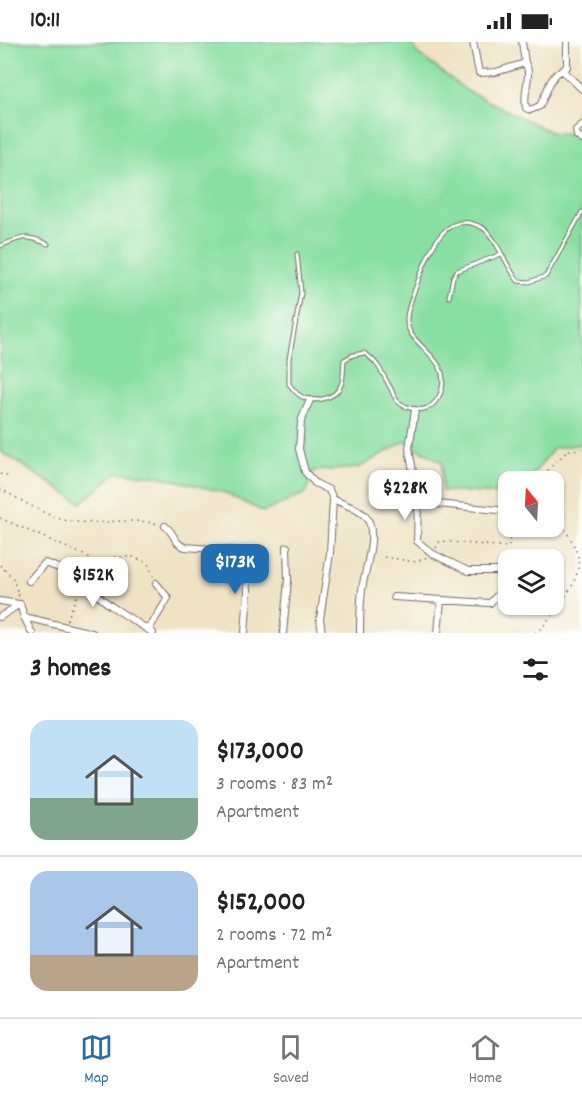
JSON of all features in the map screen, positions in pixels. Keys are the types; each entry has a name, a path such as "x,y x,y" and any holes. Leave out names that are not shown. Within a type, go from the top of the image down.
{"street":[{"path":"473,42 479,73 496,72 525,63"},
{"path":"522,42 525,63 529,71 524,96 526,108 530,110 540,106 556,74 563,71 569,63 567,42"},
{"path":"563,71 582,89"},
{"path":"579,138 576,130 582,125"},
{"path":"310,400 301,421 299,449 305,472 315,483 329,490 333,499 330,553 320,618 322,633"},
{"path":"394,597 490,603 502,589 504,571 468,571 433,554 417,541 418,502 410,448 415,410"},
{"path":"333,499 363,514 368,518 370,525 371,545 362,588 360,633"},
{"path":"418,502 498,510"},
{"path":"165,526 171,531 178,545 242,551 246,554 248,591 245,633"},
{"path":"283,633 288,580 287,547"},
{"path":"29,581 45,563 67,572 111,606 151,631 168,598 156,583"},
{"path":"0,601 20,604"},
{"path":"438,633 441,601"},
{"path":"20,604 32,633"},
{"path":"0,617 20,604"},
{"path":"24,617 92,633"}],"lane":[{"path":"297,254 301,293 289,359 289,384 299,395 310,400 333,395 341,386 344,360 364,353 374,358 397,401 415,410 429,408 440,397 444,385 443,373 437,361 410,331 407,320 410,304 428,254 440,235 455,224 472,223 486,229 518,281 529,282 546,276 582,212"},
{"path":"0,246 24,237 31,237 48,244"},
{"path":"449,297 453,277 457,271 501,254"},
{"path":"582,356 582,366"}],"path":[{"path":"547,471 568,450 582,449"},
{"path":"0,474 7,476"},
{"path":"0,489 64,520 102,522 141,520 165,526"},
{"path":"0,518 93,559"},
{"path":"534,633 542,628 574,585 578,558 564,529"},
{"path":"384,557 416,562 433,554 440,541 510,547 510,537"},
{"path":"113,557 133,557 148,563 156,583"},
{"path":"0,565 13,578 19,593"}],"green space":[{"path":"0,42 413,42 416,52 467,91 553,133 582,134 582,444 554,448 536,471 498,471 498,494 442,491 442,462 405,441 358,468 313,471 306,493 264,512 223,492 158,476 117,472 81,503 0,451"}]}
